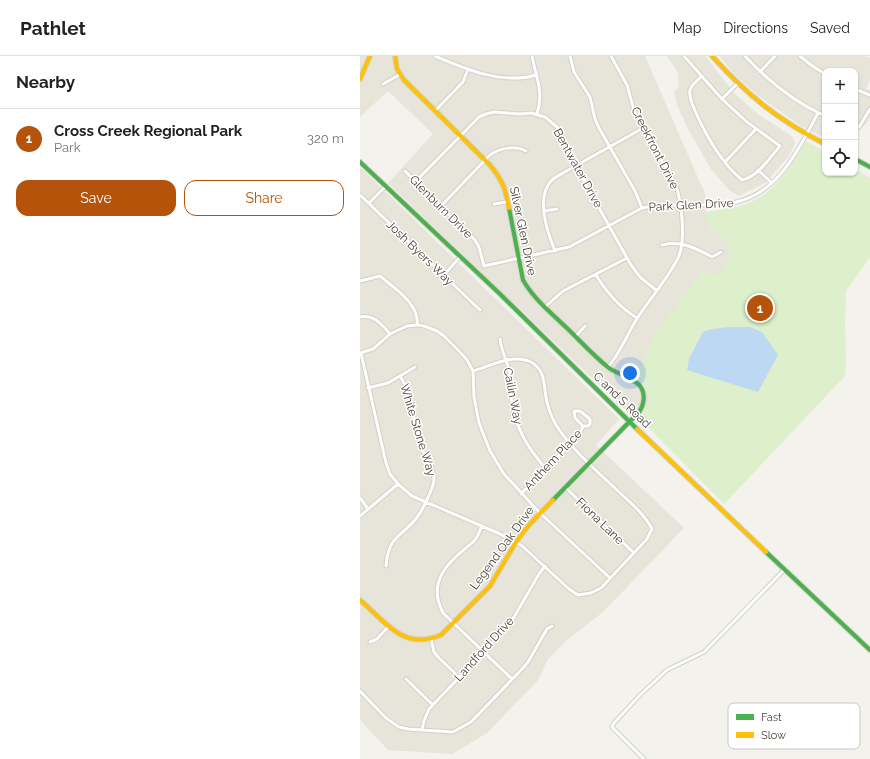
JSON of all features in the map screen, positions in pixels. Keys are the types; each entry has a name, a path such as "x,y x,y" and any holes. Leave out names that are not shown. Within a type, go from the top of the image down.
{"street":[{"path":"360,79 370,56"},
{"path":"383,84 399,74 395,66 395,56"},
{"path":"435,56 481,73 516,78 526,78 536,75"},
{"path":"532,56 541,93 540,105 537,114"},
{"path":"570,56 574,72 590,97 595,119 636,191 642,208"},
{"name":"Creekfront Drive","path":"608,367 621,349 637,318 656,290 668,276 679,257 682,244 682,217 676,186 643,128 636,114 627,85 610,56"},
{"path":"684,56 702,76 722,99 756,129 780,146 748,179 742,180 725,162 706,132 692,102 690,91 693,85 702,76"},
{"path":"712,56 737,84 768,111 806,135 822,143"},
{"path":"744,56 780,89 822,115"},
{"path":"760,72 775,56"},
{"path":"800,56 822,72"},
{"path":"435,111 463,82 468,69"},
{"name":"Silver Glen Drive","path":"399,74 496,171 501,179 505,189 523,280 526,286 608,367 621,376 634,381 640,386 644,399 643,407 630,422"},
{"path":"722,99 737,84"},
{"path":"858,90 870,95"},
{"path":"858,127 870,109"},
{"name":"Bentwater Drive","path":"416,182 479,117 494,112 537,114 545,117 557,127 576,166 627,258 640,277 656,290"},
{"name":"Park Glen Drive","path":"484,266 569,247 642,208 723,204 739,202 753,197 772,183 789,164 798,151 818,113"},
{"path":"555,251 549,235 543,204 547,187 552,180 643,128"},
{"path":"725,162 756,129"},
{"path":"441,206 490,155 502,149 518,148 526,151"},
{"path":"858,161 870,167"},
{"name":"C and S Road","path":"360,162 870,650"},
{"path":"758,170 772,183"},
{"name":"Glenburn Drive","path":"405,171 475,240 479,247 484,266"},
{"path":"369,203 385,187"},
{"name":"Josh Byers Way","path":"360,194 443,276 480,310"},
{"path":"494,204 507,202"},
{"path":"544,211 557,209"},
{"path":"662,245 670,243 682,244 712,256 721,252"},
{"path":"443,276 460,257"},
{"path":"546,307 563,290 596,275 627,258"},
{"path":"596,275 616,302 624,310 637,318"},
{"path":"360,281 380,276 414,307 418,318 418,325"},
{"path":"360,317 366,316 374,318 390,334"},
{"path":"473,371 516,358 524,359 537,366 544,378 547,401 554,421 562,434 589,463 641,512 652,529 647,539 601,588 591,593 578,595 569,589 528,550 516,542 412,496 398,484 390,474 368,388 361,353 373,349 390,334 407,326 418,325 431,329 444,336 467,360 473,371 477,414 484,437 490,452 504,474 540,513 610,578"},
{"path":"576,336 585,326"},
{"name":"Cailin Way","path":"500,339 510,374 511,396 517,424 529,448 546,469"},
{"path":"368,388 388,384 414,366"},
{"name":"White Stone Way","path":"386,566 387,553 393,540 418,516 434,479 433,472 420,446 405,386 400,376"},
{"name":"Anthem Place","path":"521,494 579,436 584,426 588,426 590,424 590,419 580,411 574,412 575,418 584,426"},
{"name":"Legend Oak Drive","path":"431,639 441,634 453,624 490,586 516,542 540,513 630,422"},
{"path":"360,516 398,484"},
{"name":"Fiona Lane","path":"566,488 634,553"},
{"path":"360,498 368,509"},
{"path":"482,526 477,537 442,572 438,578 436,593 443,613 512,679"},
{"name":"Landford Drive","path":"422,730 426,714 433,705 510,624 545,566"},
{"path":"644,759 612,728 614,723 666,670 704,652 785,569"},
{"path":"360,600 396,634 412,640 431,639 434,652 459,678"},
{"path":"360,691 392,724 408,729 453,732 471,722 528,662 548,629 552,626"},
{"path":"370,642 377,639 388,627"},
{"path":"406,679 433,705"}],"shaded area":[{"path":"360,56 645,56 705,194 706,212 710,228 726,239 730,253 722,275 638,422 388,183 433,134 388,91 360,117"},
{"path":"667,56 705,56 735,94 758,114 793,137 795,143 789,156 765,183 739,196 729,190 711,169 688,129 677,105 674,91 679,86 678,73"},
{"path":"720,56 863,56 870,58 870,80 866,89 870,90 870,117 867,123 858,130 858,68 822,68 822,137 804,128 757,95 733,73"},
{"path":"360,167 619,419 596,445 684,528 603,612 567,640 548,659 538,680 487,733 452,754 388,750 360,720"}],"green space":[{"path":"806,141 822,150 822,176 858,176 858,171 870,178 870,257 846,291 845,376 724,504 639,418 651,399 636,376 653,337 701,272 722,275 730,253 726,239 710,228 706,212 731,208 746,204 756,199 774,186 794,160"}],"water":[{"path":"750,327 762,332 778,355 758,392 687,370 689,359 703,332 712,329"}],"traffic: fast":[{"path":"858,161 870,167"},
{"path":"360,162 499,293 637,429"},
{"path":"509,208 523,280 533,295 604,364 612,370 630,378 637,383 642,389 644,396 639,412 553,500"},
{"path":"766,552 870,650"}],"traffic: slow":[{"path":"360,79 370,56"},
{"path":"395,56 397,69 404,80 490,165 503,185 509,208"},
{"path":"712,56 738,83 764,106 792,126 822,142"},
{"path":"637,429 766,552"},
{"path":"360,600 387,625 406,637 428,639 441,635 490,586 516,542 528,526 553,500"}],"place":[{"name":"Cross Creek Regional Park","path":"760,308"}]}
